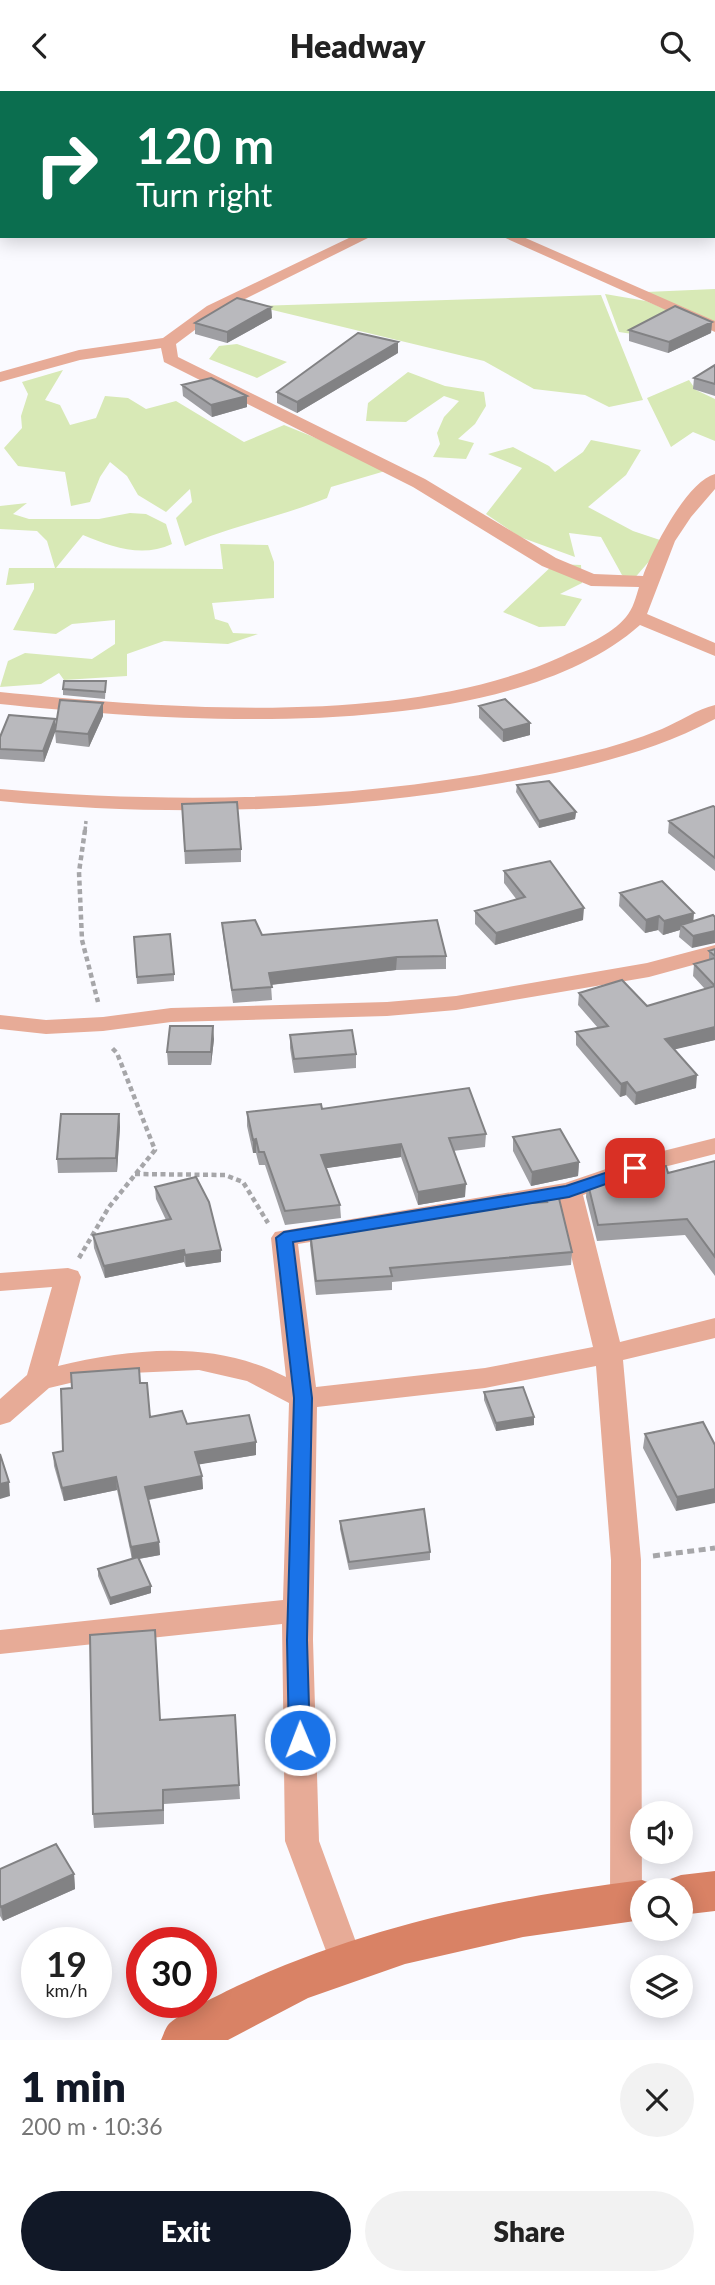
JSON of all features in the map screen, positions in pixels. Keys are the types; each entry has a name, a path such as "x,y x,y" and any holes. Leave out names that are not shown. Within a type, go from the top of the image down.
{"main road":[{"path":"693,1894 715,1891"},
{"path":"185,2040 226,2014 296,1982 436,1933 552,1910 630,1901"}],"street":[{"path":"0,377 79,355 168,342 213,309 361,238"},
{"path":"513,238 715,327"},
{"path":"168,342 170,359 419,482 499,534 549,562 591,580 649,582"},
{"path":"0,698 105,709 213,713 321,710 436,701 475,694 537,674 580,656 609,639 637,617 663,548 679,520 715,479"},
{"path":"637,617 715,650"},
{"path":"0,795 89,804 204,806 337,801 475,783 605,757 697,722 715,711"},
{"path":"0,1022 46,1027 103,1024 171,1015 387,1009 456,1003 649,969 715,952"},
{"path":"346,1964 302,1840 298,1610 303,1398 284,1238 569,1191 656,1161 715,1146"},
{"path":"569,1191 609,1354 626,1560 633,1878"},
{"path":"0,1282 68,1277 40,1380"},
{"path":"0,1415 40,1380 108,1364 198,1360 255,1373 303,1398 386,1391 485,1378 609,1354 715,1328"},
{"path":"0,1642 298,1610"}],"path":[{"path":"68,1277 108,1207 155,1150 117,1053 104,1040 103,1024 82,940 79,872 89,804"},
{"path":"135,1174 225,1175 243,1182 264,1219 284,1238"},
{"path":"626,1560 715,1548"}],"green space":[{"path":"715,289 715,323 646,292"},
{"path":"605,294 646,301 670,311 639,335 619,332"},
{"path":"601,295 643,400 609,407 585,395 534,389 484,361 256,306"},
{"path":"237,344 287,362 257,378 209,359 219,346"},
{"path":"63,370 45,400 60,405 70,425 96,418 105,396 128,398 146,409 176,401 244,442 284,425 392,469 331,487 327,498 309,505 185,546 176,518 192,502 190,489 166,512 138,495 127,476 110,462 100,477 90,502 71,506 65,472 18,466 4,448 22,428 21,416 28,394 22,382"},
{"path":"408,372 445,386 484,392 486,406 475,424 458,439 474,443 466,459 433,457 440,444 437,433 444,417 459,401 444,396 406,422 366,421 368,403"},
{"path":"689,380 696,390 715,399 715,441 693,432 671,447 647,398"},
{"path":"591,440 641,450 626,475 588,507 633,531 666,542 632,581 622,575 601,537 569,533 575,557 520,537 486,514 522,468 488,454 513,447 555,472 583,452"},
{"path":"27,503 13,514 29,519 99,519 130,513 146,514 166,524 172,544 150,550 127,549 83,535 56,568 223,569 220,544 268,545 274,562 274,598 212,603 215,619 228,623 233,633 258,634 228,644 164,641 127,654 127,676 64,680 59,673 41,684 0,687 8,661 25,653 92,659 115,644 115,620 72,624 56,634 13,630 34,589 34,583 6,585 9,568 55,568 47,541 37,531 0,529 0,506"},
{"path":"554,564 581,565 582,583 560,594 582,599 565,626 539,627 503,612"}],"building":[{"path":"237,298 271,307 227,332 195,323"},
{"path":"675,306 712,322 669,342 629,330"},
{"path":"358,333 398,342 297,402 277,392"},
{"path":"715,365 715,384 694,378"},
{"path":"211,378 247,396 211,405 182,385"},
{"path":"64,681 106,681 105,692 63,689"},
{"path":"505,699 530,723 503,730 479,706"},
{"path":"60,700 103,703 88,734 55,731"},
{"path":"9,715 55,719 43,751 0,749 0,737"},
{"path":"549,781 576,812 539,821 517,785"},
{"path":"237,802 241,849 185,851 182,804"},
{"path":"715,807 715,858 669,821"},
{"path":"550,861 584,908 496,933 475,911 525,897 504,871"},
{"path":"662,881 694,913 664,921 659,916 646,920 620,893"},
{"path":"713,915 715,931 693,936 681,925"},
{"path":"255,920 262,935 437,920 446,956 397,957 269,973 272,987 232,990 222,923"},
{"path":"170,934 174,974 137,977 134,937"},
{"path":"715,958 715,986 694,964"},
{"path":"622,980 647,1006 715,986 715,1027 665,1039 697,1075 636,1093 627,1082 621,1084 576,1032 608,1026 579,993"},
{"path":"170,1026 213,1026 211,1052 167,1052"},
{"path":"352,1030 356,1054 294,1059 290,1035"},
{"path":"469,1088 486,1134 449,1138 466,1184 418,1192 401,1144 321,1155 340,1205 285,1211 264,1152 259,1152 256,1139 253,1140 247,1112 321,1104 322,1109"},
{"path":"61,1114 119,1114 116,1158 57,1159"},
{"path":"560,1129 579,1162 532,1172 513,1137"},
{"path":"715,1161 715,1257 687,1219 598,1225 587,1180 622,1168 666,1166 668,1173"},
{"path":"196,1177 209,1202 221,1250 185,1255 184,1250 104,1266 93,1235 171,1219 155,1187"},
{"path":"557,1190 572,1252 390,1268 392,1276 316,1281 310,1231 348,1224 407,1223 406,1218 427,1216 426,1212 473,1204 547,1202 542,1193"},
{"path":"139,1368 140,1383 147,1383 150,1417 182,1411 187,1424 249,1415 256,1442 195,1452 202,1476 145,1487 159,1542 131,1547 116,1477 62,1488 53,1453 63,1451 61,1389 72,1388 71,1373"},
{"path":"523,1387 534,1417 496,1423 484,1392"},
{"path":"703,1422 715,1445 715,1489 677,1497 645,1434"},
{"path":"0,1454 9,1482 0,1484"},
{"path":"424,1509 430,1552 349,1562 340,1521"},
{"path":"138,1557 151,1586 110,1598 98,1569"},
{"path":"155,1630 160,1720 235,1715 239,1785 163,1790 163,1810 93,1814 90,1635"},
{"path":"56,1844 74,1874 1,1907 0,1869"}],"route":[{"path":"300,1740 297,1640 303,1398 284,1238 569,1191 635,1168"}]}
